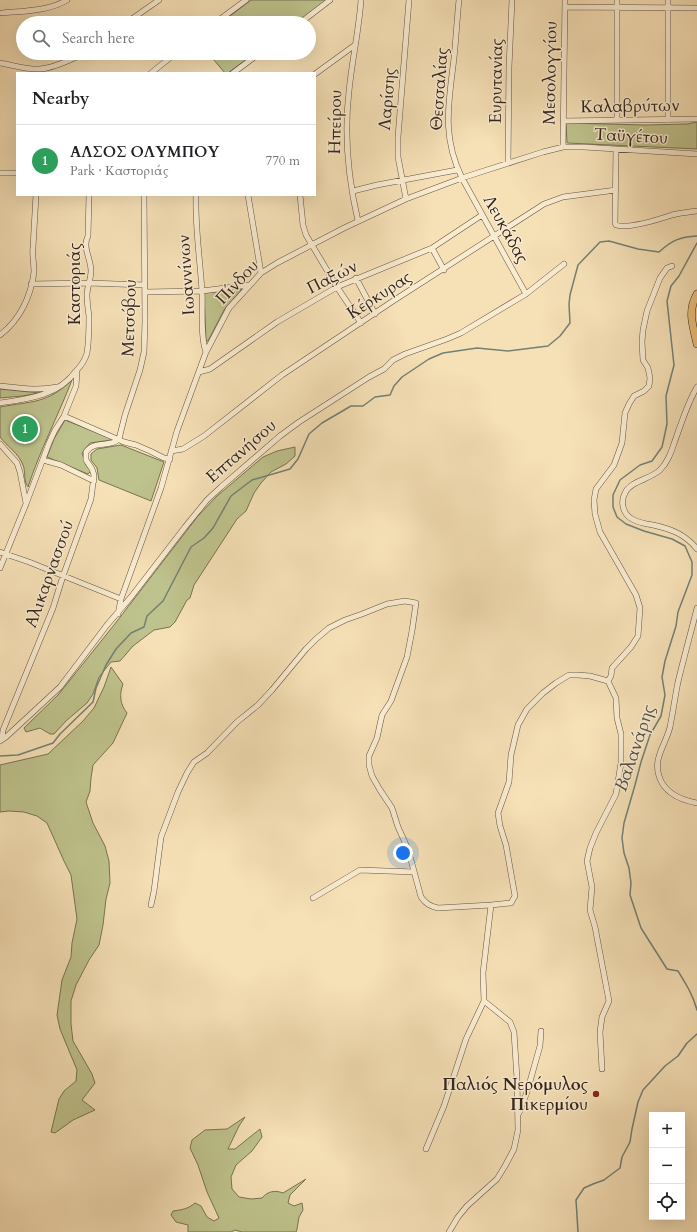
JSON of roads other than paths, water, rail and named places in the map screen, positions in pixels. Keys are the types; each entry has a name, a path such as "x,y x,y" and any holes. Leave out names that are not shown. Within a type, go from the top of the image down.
{"main road":[{"path":"697,294 691,311 697,344"}],"street":[{"path":"2,13 45,8 68,0"},
{"path":"136,16 159,0"},
{"path":"224,16 246,0"},
{"path":"309,16 330,0"},
{"name":"Ηπείρου","path":"358,221 348,160 346,133 349,91 361,0"},
{"name":"Λαρίσης","path":"406,199 398,157 398,137 409,0"},
{"name":"Θεσσαλίας","path":"459,0 448,115 450,145 457,170 462,178"},
{"name":"Ευρυτανίας","path":"508,163 509,67 512,0"},
{"name":"Μεσολογγίου","path":"563,147 565,0"},
{"path":"616,120 617,0"},
{"path":"668,0 668,120"},
{"path":"565,7 697,8"},
{"path":"316,73 355,45"},
{"path":"0,63 39,71 67,60"},
{"path":"152,72 167,60"},
{"path":"234,72 251,60"},
{"name":"Καλαβρύτων","path":"563,121 697,119"},
{"name":"Πίνδου","path":"118,614 121,599 161,488 177,431 206,352 229,308 261,273 277,263 358,221 406,199 462,178 563,147"},
{"name":"Ταϋγέτου","path":"563,147 697,154"},
{"path":"616,149 615,223 618,226 697,211"},
{"path":"353,191 457,170"},
{"path":"0,173 16,173"},
{"name":"Λευκάδας","path":"462,178 526,294"},
{"name":"Κέρκυρας","path":"171,451 182,449 204,436 282,375 539,207 554,200 571,196 616,190"},
{"path":"0,335 11,326 17,318 25,302 31,284 34,271 33,248 36,196"},
{"name":"Καστοριάς","path":"0,403 37,397 50,392 67,382 83,362 87,353 87,294 91,264 86,252 89,196"},
{"name":"Μετσόβου","path":"119,439 144,352 146,320 144,196"},
{"name":"Ιωαννίνων","path":"196,196 204,343 206,352"},
{"path":"248,196 261,273"},
{"path":"300,196 304,230 336,287 361,323"},
{"name":"Παξών","path":"199,372 210,369 277,322 336,287 432,248 482,215"},
{"path":"432,248 444,270"},
{"name":"Επτανήσου","path":"1,740 60,687 107,625 118,614 207,500 280,436 299,422 384,369 393,360 405,354 447,340 461,333 526,294 564,264"},
{"path":"608,681 611,676 612,668 631,647 638,636 640,608 636,595 600,532 595,514 594,500 596,488 614,465 622,442 625,413 629,404 634,396 644,391 649,386 650,378 648,368 643,360 643,330 647,311 660,278 667,268 672,266"},
{"path":"356,278 375,314"},
{"path":"31,284 89,283 145,285"},
{"path":"145,292 202,291 250,285"},
{"name":"Καστοριάς","path":"0,568 52,435 64,416 76,386 77,370"},
{"path":"0,386 26,389 60,386"},
{"path":"697,387 685,412 665,464 655,474 628,488 622,502 625,512 632,519 675,531 685,537 697,549"},
{"path":"64,416 124,442 170,459"},
{"name":"Αλικαρνασσού","path":"1,740 3,730 53,608 89,505 93,491 94,473 86,460 86,452 92,446 114,442 119,439"},
{"path":"0,444 19,468 26,504"},
{"path":"43,460 61,465 94,481"},
{"path":"0,552 121,599"},
{"path":"151,905 161,837 178,792 194,762 207,753 237,722 258,704 272,690 311,644 329,628 386,604 405,601 416,603 407,657 391,701 382,715 376,738 369,756 369,765 372,776 392,808 398,827 408,849 421,897 430,906 438,908 511,903 515,896 506,845 500,826 498,813 509,782 510,755 518,725 527,709 556,682 569,675 578,674 608,681 616,698 621,734 621,763 616,794 596,833 587,861 592,887 590,910 595,927 610,1001 602,1016 600,1032 602,1069"},
{"path":"697,608 678,681 669,730 657,764 657,771 660,780 667,790 681,798 697,803"},
{"path":"313,898 360,870 414,872"},
{"path":"426,1149 444,1106 466,1039 484,1001 482,973 490,905"},
{"path":"449,1232 467,1206 497,1179 514,1149 518,1130 514,1032 510,1022 484,1001"},
{"path":"518,1116 527,1092 540,1046 541,1031"}],"waterway":[{"path":"0,756 18,755 53,743 60,734 93,702 96,688 106,665 116,649 131,633 144,627 147,616 163,601 191,547 204,538 213,528 231,496 252,480 290,469 298,459 309,434 322,423 351,406 363,406 375,397 390,395 394,386 402,377 429,359 443,353 477,348 508,351 548,346 560,336 570,323 570,295 578,265 600,242 609,241 638,249 659,252 676,240 697,236"},
{"name":"Βαλανάρης","path":"697,243 679,276 671,286 667,301 674,365 666,396 667,424 662,447 652,461 640,465 620,480 613,495 613,507 617,517 626,524 672,539 685,546 692,562 692,575 678,612 676,626 665,661 662,677 665,695 661,716 650,735 641,762 624,823 622,838 624,853 629,868 631,883 630,895 641,928 667,969 678,971 691,994 697,1010"},
{"name":"Βαλανάρης","path":"578,1232 576,1200 584,1188 604,1180 620,1168 622,1157 630,1142 638,1102 643,1090 665,1066 678,1056 687,1043 697,1034"}],"place":[{"name":"ΑΛΣΟΣ ΟΛΥΜΠΟΥ","path":"25,429"},
{"name":"Παλιός Νερόμυλος Πικερμίου","path":"596,1094"}]}
